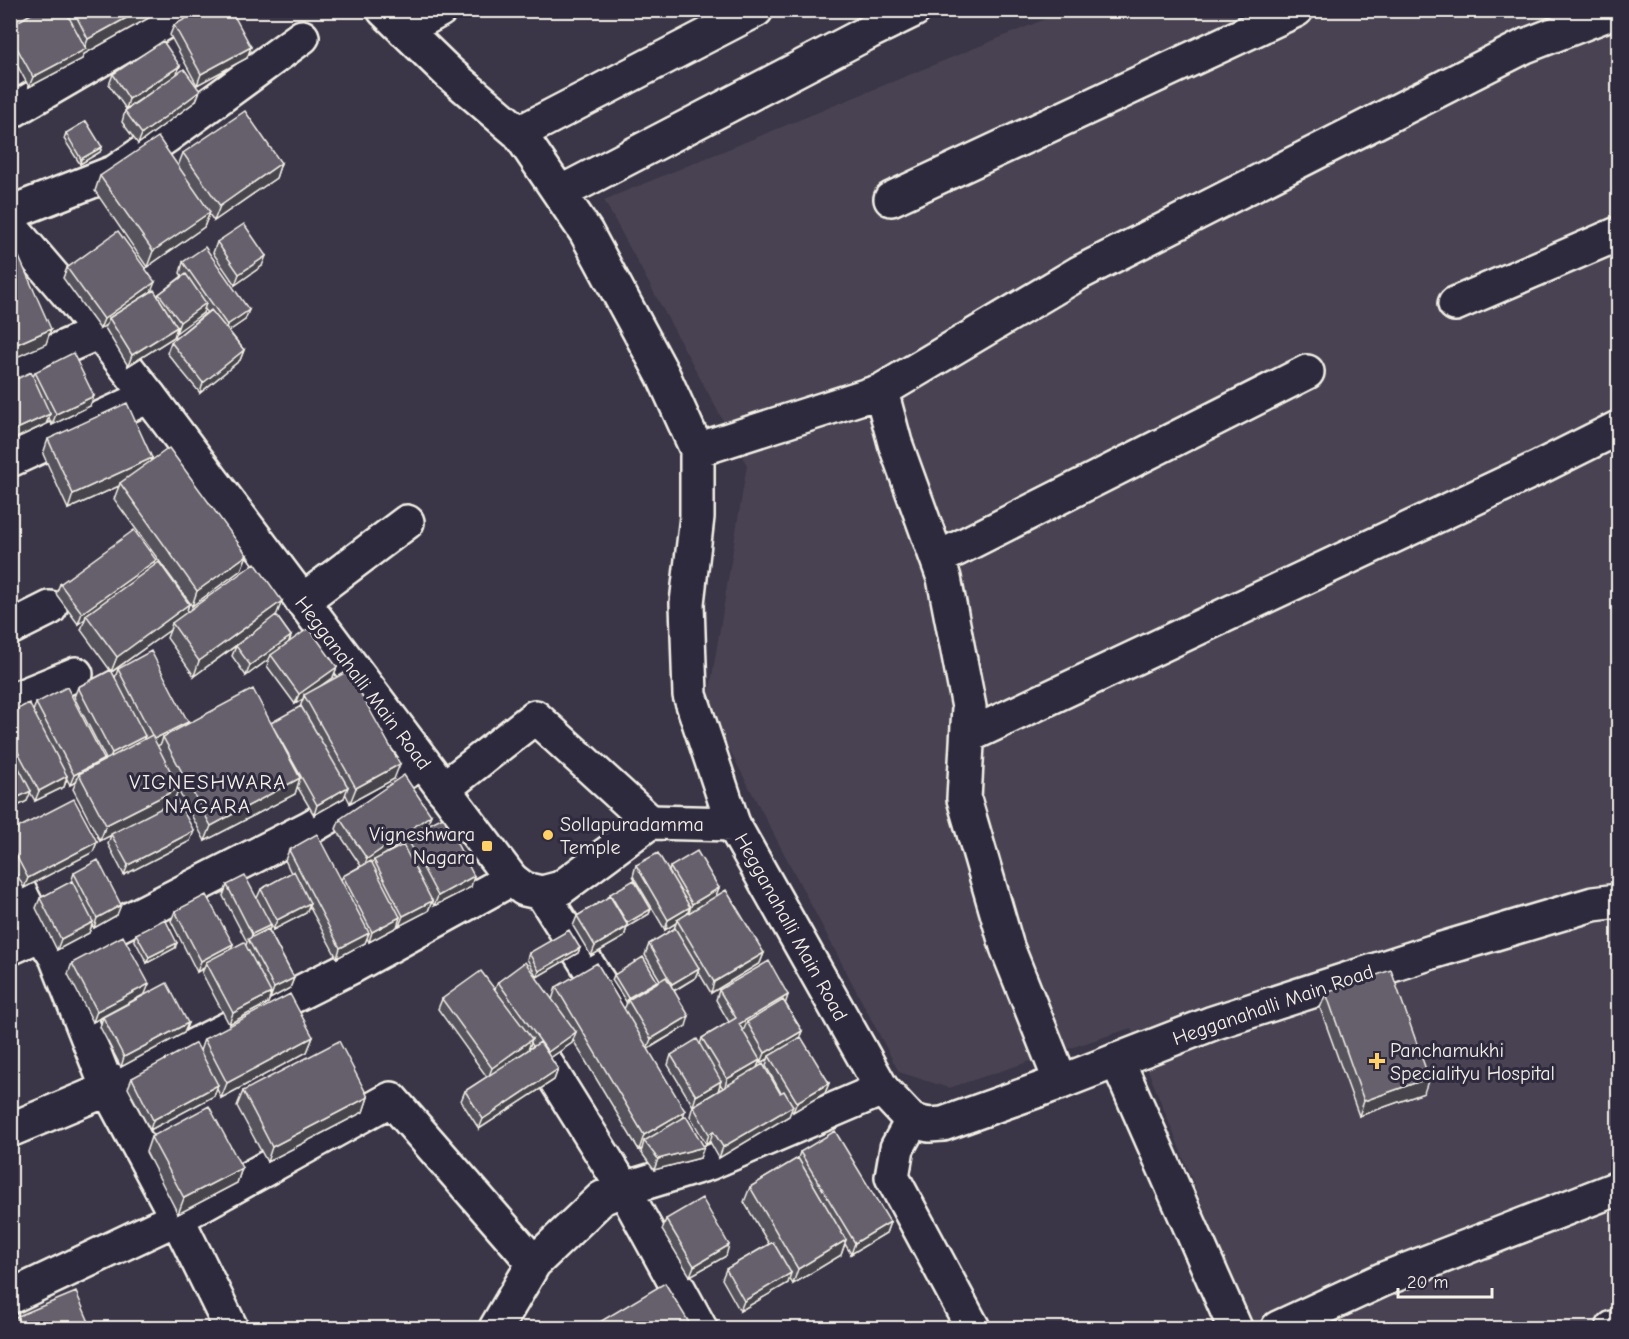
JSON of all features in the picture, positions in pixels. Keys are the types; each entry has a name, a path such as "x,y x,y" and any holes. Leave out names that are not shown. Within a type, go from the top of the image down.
{"street":[{"path":"10,112 185,10"},
{"path":"394,20 440,10"},
{"path":"519,133 756,10"},
{"path":"560,193 914,10"},
{"path":"891,199 1296,10"},
{"path":"394,20 449,73 519,133 586,232 657,365 697,450 697,517 687,603 690,695 733,824"},
{"path":"697,450 881,391 1078,273 1525,46 1612,21"},
{"path":"10,213 115,172 302,37"},
{"name":"Hegganahalli Main Road","path":"10,226 75,302 149,396 511,879 524,889 542,893"},
{"path":"1455,304 1618,234"},
{"path":"10,371 99,332"},
{"path":"937,559 1307,372"},
{"path":"881,391 895,443 944,578 969,707 964,799 1007,946 1061,1082"},
{"path":"10,460 149,396"},
{"path":"968,736 1526,474 1618,428"},
{"path":"302,601 406,522"},
{"path":"10,628 50,608"},
{"path":"10,701 76,674"},
{"path":"443,789 535,717 650,822 561,888 542,893 629,1030"},
{"path":"10,948 49,945 309,828 423,762"},
{"name":"Hegganahalli Main Road","path":"650,822 733,824 882,1089 912,1121 929,1125 943,1124 1061,1082 1213,1023 1432,952 1593,904 1618,901"},
{"path":"10,873 49,945 108,1089 177,1218 231,1329"},
{"path":"10,1130 108,1089 351,967 511,879"},
{"path":"1116,1060 1235,1329"},
{"path":"544,1062 624,1189 700,1329"},
{"path":"493,1325 534,1263 602,1198 703,1152 882,1089"},
{"path":"10,1296 177,1218 391,1099 534,1263"},
{"path":"912,1121 897,1148 892,1177 973,1329"},
{"path":"1278,1329 1384,1279 1618,1188"},
{"path":"1613,1329 1618,1327"}],"shaded area":[{"path":"1065,11 1618,11 1618,1328 1252,1328 1131,1028 949,1088 899,1072 707,707 747,465 604,200"}],"building":[{"path":"38,10 65,10 86,49 33,77 10,35 10,26"},
{"path":"73,10 141,10 88,39"},
{"path":"201,10 231,10 251,47 201,74 174,25"},
{"path":"163,41 180,66 129,99 113,74"},
{"path":"184,69 200,91 142,134 125,111"},
{"path":"245,111 281,163 220,206 183,153"},
{"path":"86,121 102,147 81,159 66,133"},
{"path":"158,137 210,212 153,251 100,176"},
{"path":"244,224 266,256 239,274 217,242"},
{"path":"118,231 155,282 104,319 67,268"},
{"path":"205,247 249,310 227,325 183,262"},
{"path":"19,257 51,329 10,347 10,261"},
{"path":"186,274 206,303 180,322 159,294"},
{"path":"154,290 177,327 132,355 109,318"},
{"path":"211,310 244,350 203,383 171,342"},
{"path":"73,353 94,396 56,414 35,372"},
{"path":"31,372 50,414 10,432 10,382"},
{"path":"127,403 152,458 73,494 48,439"},
{"path":"169,448 247,555 197,591 120,483"},
{"path":"134,530 156,560 82,613 60,584"},
{"path":"159,562 189,604 117,657 86,615"},
{"path":"255,563 282,601 199,661 172,623"},
{"path":"276,615 291,636 250,665 236,646"},
{"path":"309,628 337,667 299,694 271,655"},
{"path":"151,651 188,722 154,739 118,669"},
{"path":"111,670 145,736 112,753 78,687"},
{"path":"348,671 400,764 356,788 304,695"},
{"path":"67,687 104,759 74,775 36,703"},
{"path":"253,689 300,778 211,826 163,737"},
{"path":"29,703 67,776 39,791 10,737 10,713"},
{"path":"301,706 348,787 317,805 271,723"},
{"path":"152,735 179,788 106,825 79,774"},
{"path":"10,751 31,791 10,801"},
{"path":"404,775 431,815 367,859 340,819"},
{"path":"74,799 97,842 28,878 10,844 10,832"},
{"path":"177,800 194,831 128,865 111,834"},
{"path":"443,817 474,876 438,896 406,836"},
{"path":"317,834 369,933 340,948 289,850"},
{"path":"403,845 432,901 403,916 374,860"},
{"path":"697,851 719,888 692,904 670,867"},
{"path":"658,853 690,907 668,920 636,865"},
{"path":"98,860 121,905 97,918 74,873"},
{"path":"371,861 400,917 372,932 343,876"},
{"path":"294,871 310,903 277,920 261,889"},
{"path":"245,876 271,925 252,934 227,885"},
{"path":"634,880 651,909 627,923 610,894"},
{"path":"72,881 93,922 61,939 40,898"},
{"path":"726,890 764,953 714,982 677,920"},
{"path":"206,895 233,944 201,961 175,911"},
{"path":"610,896 628,926 595,946 577,916"},
{"path":"165,919 177,943 149,957 136,934"},
{"path":"675,928 699,968 672,984 649,944"},
{"path":"268,929 294,978 274,988 248,939"},
{"path":"569,930 580,948 539,971 529,953"},
{"path":"123,936 149,984 97,1011 72,963"},
{"path":"244,942 271,993 233,1013 206,962"},
{"path":"643,957 657,981 628,998 614,975"},
{"path":"769,961 788,995 739,1024 760,1060 727,1079 702,1038 736,1018 719,990"},
{"path":"525,962 576,1032 548,1052 498,982"},
{"path":"597,963 685,1111 644,1135 556,987"},
{"path":"1391,970 1429,1078 1364,1101 1326,993"},
{"path":"481,971 532,1039 492,1068 442,999"},
{"path":"666,977 689,1016 651,1039 628,1000"},
{"path":"167,983 188,1023 124,1057 103,1017"},
{"path":"290,994 313,1037 227,1083 204,1039"},
{"path":"783,1000 802,1031 765,1053 747,1022"},
{"path":"801,1037 829,1083 797,1102 769,1056"},
{"path":"697,1039 721,1081 696,1096 671,1055"},
{"path":"339,1041 368,1097 272,1147 243,1091"},
{"path":"540,1042 558,1069 483,1119 465,1091"},
{"path":"196,1043 218,1085 153,1120 132,1078"},
{"path":"763,1064 780,1093 784,1091 793,1106 723,1147 713,1131 709,1134 693,1106"},
{"path":"209,1106 242,1168 184,1198 151,1137"},
{"path":"686,1116 704,1147 658,1159 644,1141"},
{"path":"835,1131 890,1222 855,1243 800,1152"},
{"path":"798,1158 846,1240 798,1269 750,1187"},
{"path":"702,1198 729,1245 694,1266 666,1219"},
{"path":"773,1242 791,1273 744,1301 726,1269"},
{"path":"665,1283 693,1329 588,1329"},
{"path":"76,1292 92,1329 15,1329 11,1319"}],"place":[{"name":"Sollapuradamma Temple","path":"548,835"},
{"name":"Vigneshwara Nagara","path":"487,846"},
{"name":"Panchamukhi Specialityu Hospital","path":"1377,1061"}],"district":[{"name":"VIGNESHWARA NAGARA","path":"208,794"}]}
